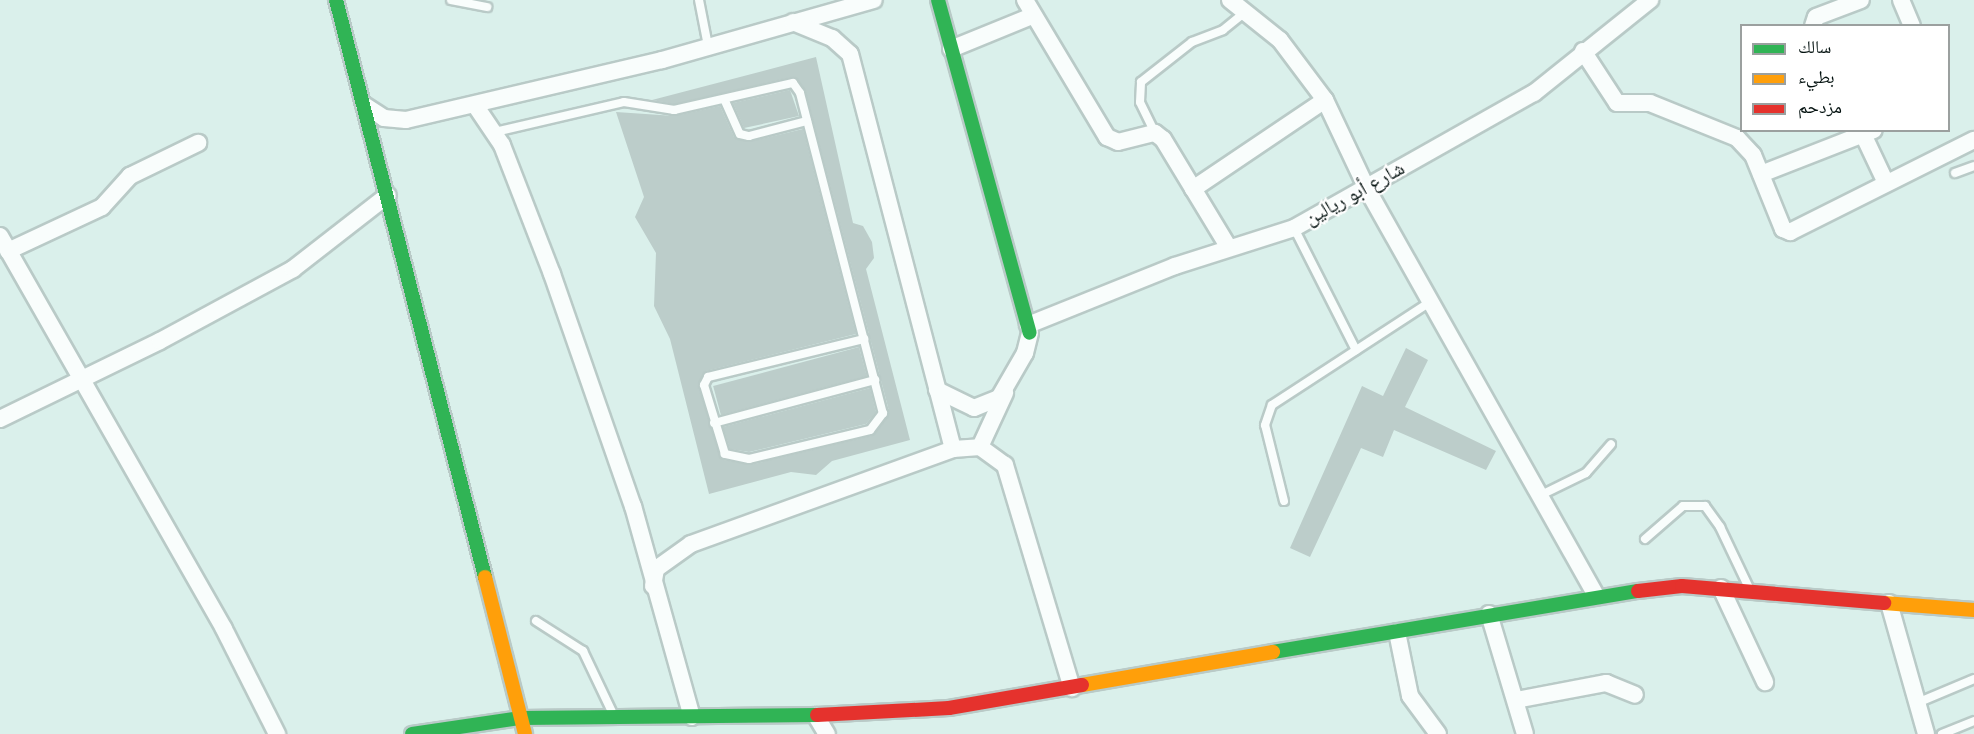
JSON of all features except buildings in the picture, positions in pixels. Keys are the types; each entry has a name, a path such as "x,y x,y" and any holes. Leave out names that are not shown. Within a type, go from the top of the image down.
{"street":[{"path":"336,0 525,734"},
{"path":"364,105 393,121 475,105 708,46 874,0"},
{"path":"938,0 1029,329 980,447"},
{"path":"1230,0 1280,40 1325,100 1367,189 1596,596"},
{"name":"شارع أبو ريالين","path":"1029,329 1229,248 1294,228 1534,93 1583,51 1650,0"},
{"path":"1814,24 1816,18 1861,0"},
{"path":"1901,0 1911,24"},
{"path":"951,49 1028,8 1107,137 1118,142 1155,133 1229,248"},
{"path":"793,22 832,38 850,54 952,449"},
{"path":"1583,51 1617,103 1650,103 1737,138 1753,155 1783,229 1790,232 1974,140"},
{"path":"1193,189 1325,100"},
{"path":"475,105 495,132 552,274 633,506 653,586 692,717"},
{"path":"1761,174 1866,132 1886,183"},
{"path":"8,251 102,207 130,176 198,143"},
{"path":"0,419 160,341 293,269 388,195"},
{"path":"0,236 224,629 277,734"},
{"path":"937,390 974,408 999,398 1006,389"},
{"path":"653,586 656,569 691,544 952,449 980,447 1005,465 1012,480 1072,688"},
{"path":"412,734 521,718 816,716 949,708 1596,596 1682,586 1974,610"},
{"path":"1721,588 1765,682"},
{"path":"1889,603 1926,734"},
{"path":"1489,614 1525,734"},
{"path":"1397,632 1410,696 1438,734"},
{"path":"1516,700 1605,683 1635,695"},
{"path":"816,716 827,734"}],"lane":[{"path":"451,0 487,7"},
{"path":"699,0 708,46"},
{"path":"1155,133 1140,102 1141,82 1192,42 1223,30 1245,12"},
{"path":"495,132 624,102 664,110 726,101 793,83 807,121 875,380 883,413 870,430 749,459 725,454 704,385 708,377 864,339"},
{"path":"726,101 740,134 749,136 807,121"},
{"path":"1955,173 1974,166"},
{"path":"1294,228 1356,350"},
{"path":"1284,501 1266,414 1356,350 1430,302"},
{"path":"714,423 875,380"},
{"path":"1539,497 1586,473 1611,444"},
{"path":"1645,539 1683,506 1705,506 1720,527 1750,591"},
{"path":"536,621 583,651 616,719"},
{"path":"1917,703 1974,679"},
{"path":"1942,734 1974,721"}],"traffic: fast":[{"path":"336,0 485,577"},
{"path":"938,0 1030,333"},
{"path":"1273,652 1638,591"},
{"path":"412,734 521,718 817,715"}],"traffic: slow":[{"path":"485,577 525,734"},
{"path":"1884,603 1974,610"},
{"path":"1082,685 1273,652"}],"traffic: jam":[{"path":"1638,591 1682,586 1884,603"},
{"path":"817,715 949,708 1082,685"}]}
